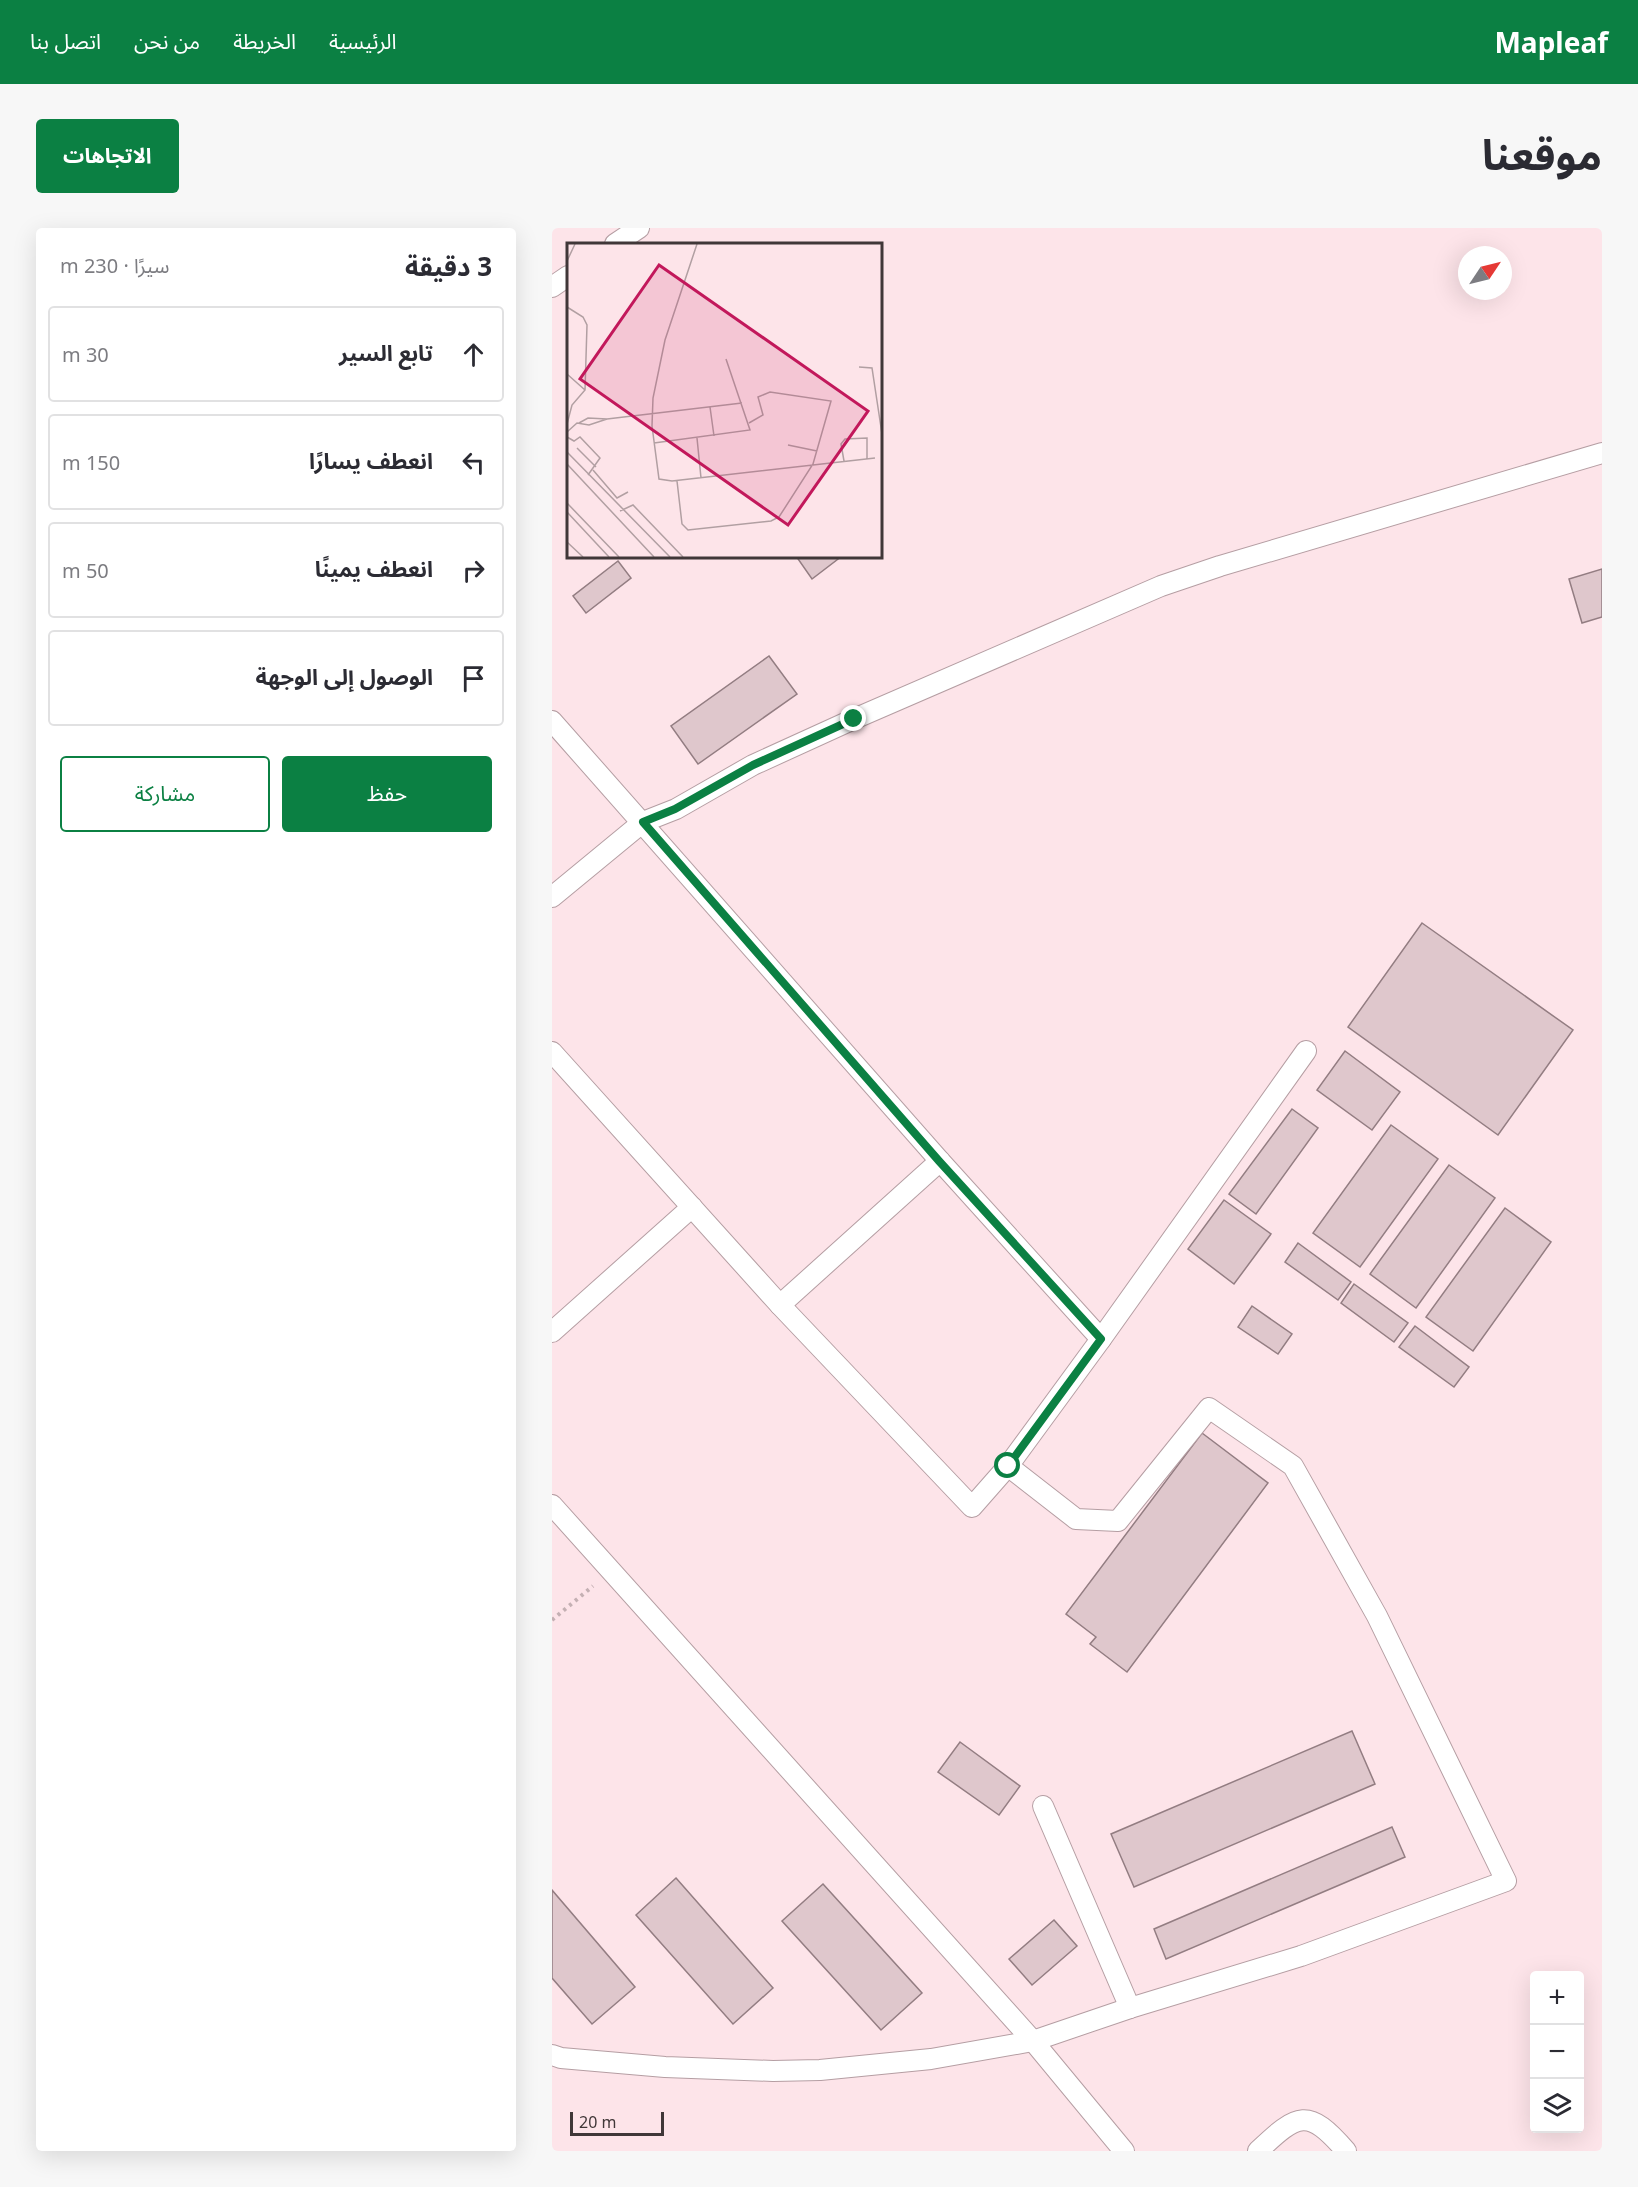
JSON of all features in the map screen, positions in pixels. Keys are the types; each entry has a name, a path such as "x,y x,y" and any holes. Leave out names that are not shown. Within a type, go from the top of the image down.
{"lane":[{"path":"616,243 639,228"},
{"path":"552,286 567,277"},
{"path":"552,897 643,822 675,809 753,765 1161,586 1220,566 1602,453"},
{"path":"552,721 939,1161 1101,1339"},
{"path":"552,1052 780,1305 972,1506 1008,1466 1306,1052"},
{"path":"780,1305 939,1161"},
{"path":"552,1332 692,1208"},
{"path":"552,2055 561,2058 665,2067 773,2071 820,2070 931,2059 1033,2041 1130,2008 1301,1956 1506,1881 1377,1616 1293,1466 1209,1408 1118,1521 1076,1519 1008,1466"},
{"path":"552,1505 1033,2041 1124,2151"},
{"path":"1043,1806 1130,2008"},
{"path":"1258,2151 1283,2127 1305,2121 1316,2122 1328,2130 1346,2151"}],"path":[{"path":"552,1620 610,1571"}],"building":[{"path":"797,558 839,558 812,579"},
{"path":"618,561 631,578 586,613 573,596"},
{"path":"1602,569 1602,617 1582,623 1569,579"},
{"path":"769,656 797,694 698,764 671,726"},
{"path":"1422,923 1573,1030 1498,1135 1348,1027"},
{"path":"1345,1051 1400,1092 1372,1130 1317,1090"},
{"path":"1292,1109 1318,1128 1256,1214 1229,1194"},
{"path":"1391,1125 1438,1159 1360,1267 1313,1233"},
{"path":"1449,1165 1495,1198 1416,1308 1370,1274"},
{"path":"1224,1200 1271,1234 1234,1284 1188,1249"},
{"path":"1505,1208 1551,1242 1473,1351 1426,1317"},
{"path":"1298,1243 1351,1282 1338,1300 1285,1262"},
{"path":"1354,1284 1408,1323 1394,1342 1341,1303"},
{"path":"1252,1306 1292,1334 1278,1354 1238,1327"},
{"path":"1415,1326 1469,1367 1454,1387 1399,1347"},
{"path":"1202,1433 1268,1483 1127,1672 1090,1644 1096,1637 1066,1614"},
{"path":"1352,1731 1375,1784 1134,1887 1111,1834"},
{"path":"960,1742 1020,1786 999,1815 938,1772"},
{"path":"1392,1827 1405,1857 1166,1959 1154,1929"},
{"path":"676,1878 773,1988 733,2024 636,1915"},
{"path":"823,1884 922,1993 881,2030 782,1921"},
{"path":"552,1890 635,1987 592,2024 552,1978"},
{"path":"1054,1920 1077,1946 1032,1985 1009,1959"}],"route":[{"path":"854,719 753,765 675,809 643,822 939,1161 1101,1339 1008,1466"}]}
